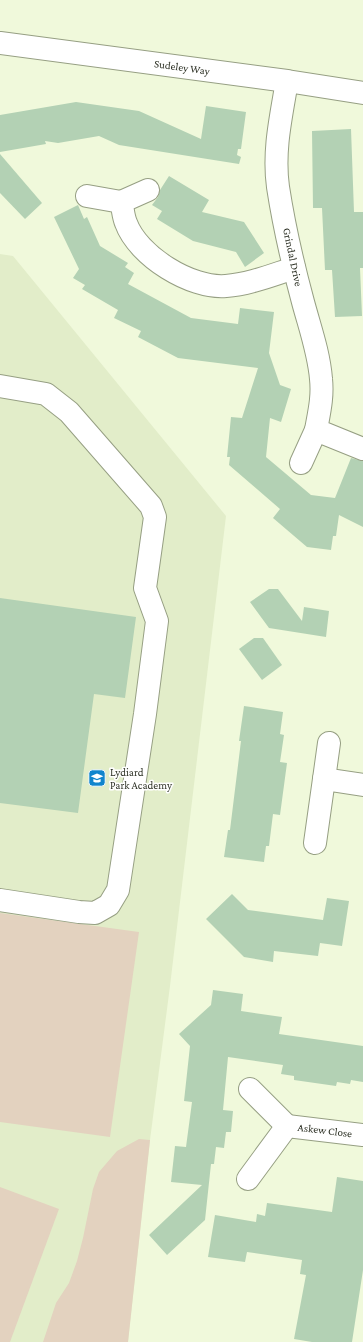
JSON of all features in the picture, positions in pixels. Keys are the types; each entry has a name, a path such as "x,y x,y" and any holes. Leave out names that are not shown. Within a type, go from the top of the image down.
{"street":[{"name":"Sudeley Way","path":"0,43 287,81 363,93"},
{"name":"Grindal Drive","path":"287,81 277,138 276,156 278,186 294,268 319,362 321,380 321,400 316,430 301,463"},
{"path":"87,196 121,202 148,190"},
{"path":"121,202 126,223 145,251 163,265 198,282 226,286 266,278 294,268"},
{"path":"0,386 46,394 57,402 69,412 151,506 155,517 145,588 158,621 118,890 109,905 95,913 0,900"},
{"path":"316,430 363,449"},
{"path":"315,842 329,743"},
{"path":"324,779 363,784"},
{"name":"Askew Close","path":"250,1089 287,1126 363,1135"},
{"name":"Askew Close","path":"248,1180 287,1126"}],"shaded area":[{"name":"Lydiard Park Academy","path":"0,254 13,256 226,516 170,986 150,1140 128,1342 0,1342"},
{"path":"0,913 139,932 110,1137 0,1122"},
{"path":"139,1139 150,1140 128,1342 43,1342 56,1303 69,1283 77,1261 93,1189 99,1172 117,1151"},
{"path":"0,1187 59,1209 10,1342 0,1342"}],"building":[{"path":"76,102 139,111 201,139 206,106 246,112 241,149 238,149 237,155 241,157 239,164 119,145 99,136 58,143 45,141 46,144 0,152 0,115"},
{"path":"351,129 354,212 363,212 363,268 360,268 362,316 335,317 332,270 325,270 322,208 313,208 312,131"},
{"path":"0,154 42,203 25,219 0,193"},
{"path":"169,176 209,200 202,212 244,222 264,253 245,267 236,252 193,241 157,219 162,211 152,205"},
{"path":"78,205 84,219 87,217 100,246 128,263 125,267 134,273 128,284 191,318 238,324 240,308 274,312 269,353 280,385 291,389 281,422 270,418 266,457 311,495 335,498 351,458 363,461 363,527 339,515 336,536 333,536 331,550 307,547 273,518 280,509 229,465 230,457 227,457 231,417 242,418 258,368 178,358 138,337 141,331 114,318 118,310 82,289 85,285 73,278 79,269 54,217"},
{"path":"269,589 278,589 302,621 304,607 329,611 326,637 269,628 250,602"},
{"path":"0,598 136,617 125,698 94,694 78,813 0,803"},
{"path":"254,638 263,638 282,665 262,680 239,649"},
{"path":"244,706 283,712 280,734 284,735 280,762 287,763 280,815 273,814 269,846 266,846 264,862 224,857 228,830 230,830"},
{"path":"232,894 248,910 323,920 327,898 349,901 342,946 320,943 318,956 274,951 273,962 244,957 206,919"},
{"path":"213,990 243,994 241,1011 282,1017 279,1034 363,1046 363,1082 351,1080 350,1084 337,1082 336,1086 294,1080 294,1076 281,1074 283,1065 228,1057 223,1110 233,1111 231,1132 226,1132 224,1148 216,1147 214,1164 211,1164 205,1220 167,1255 149,1235 202,1185 171,1182 175,1146 186,1147 192,1102 184,1101 190,1046 179,1034 211,1005"},
{"path":"337,1177 363,1181 363,1270 352,1342 312,1342 294,1339 306,1275 300,1274 302,1260 247,1252 245,1262 208,1257 215,1215 256,1222 257,1214 265,1216 267,1203 332,1212"}],"place":[{"name":"Lydiard Park Academy","path":"97,778"}]}
